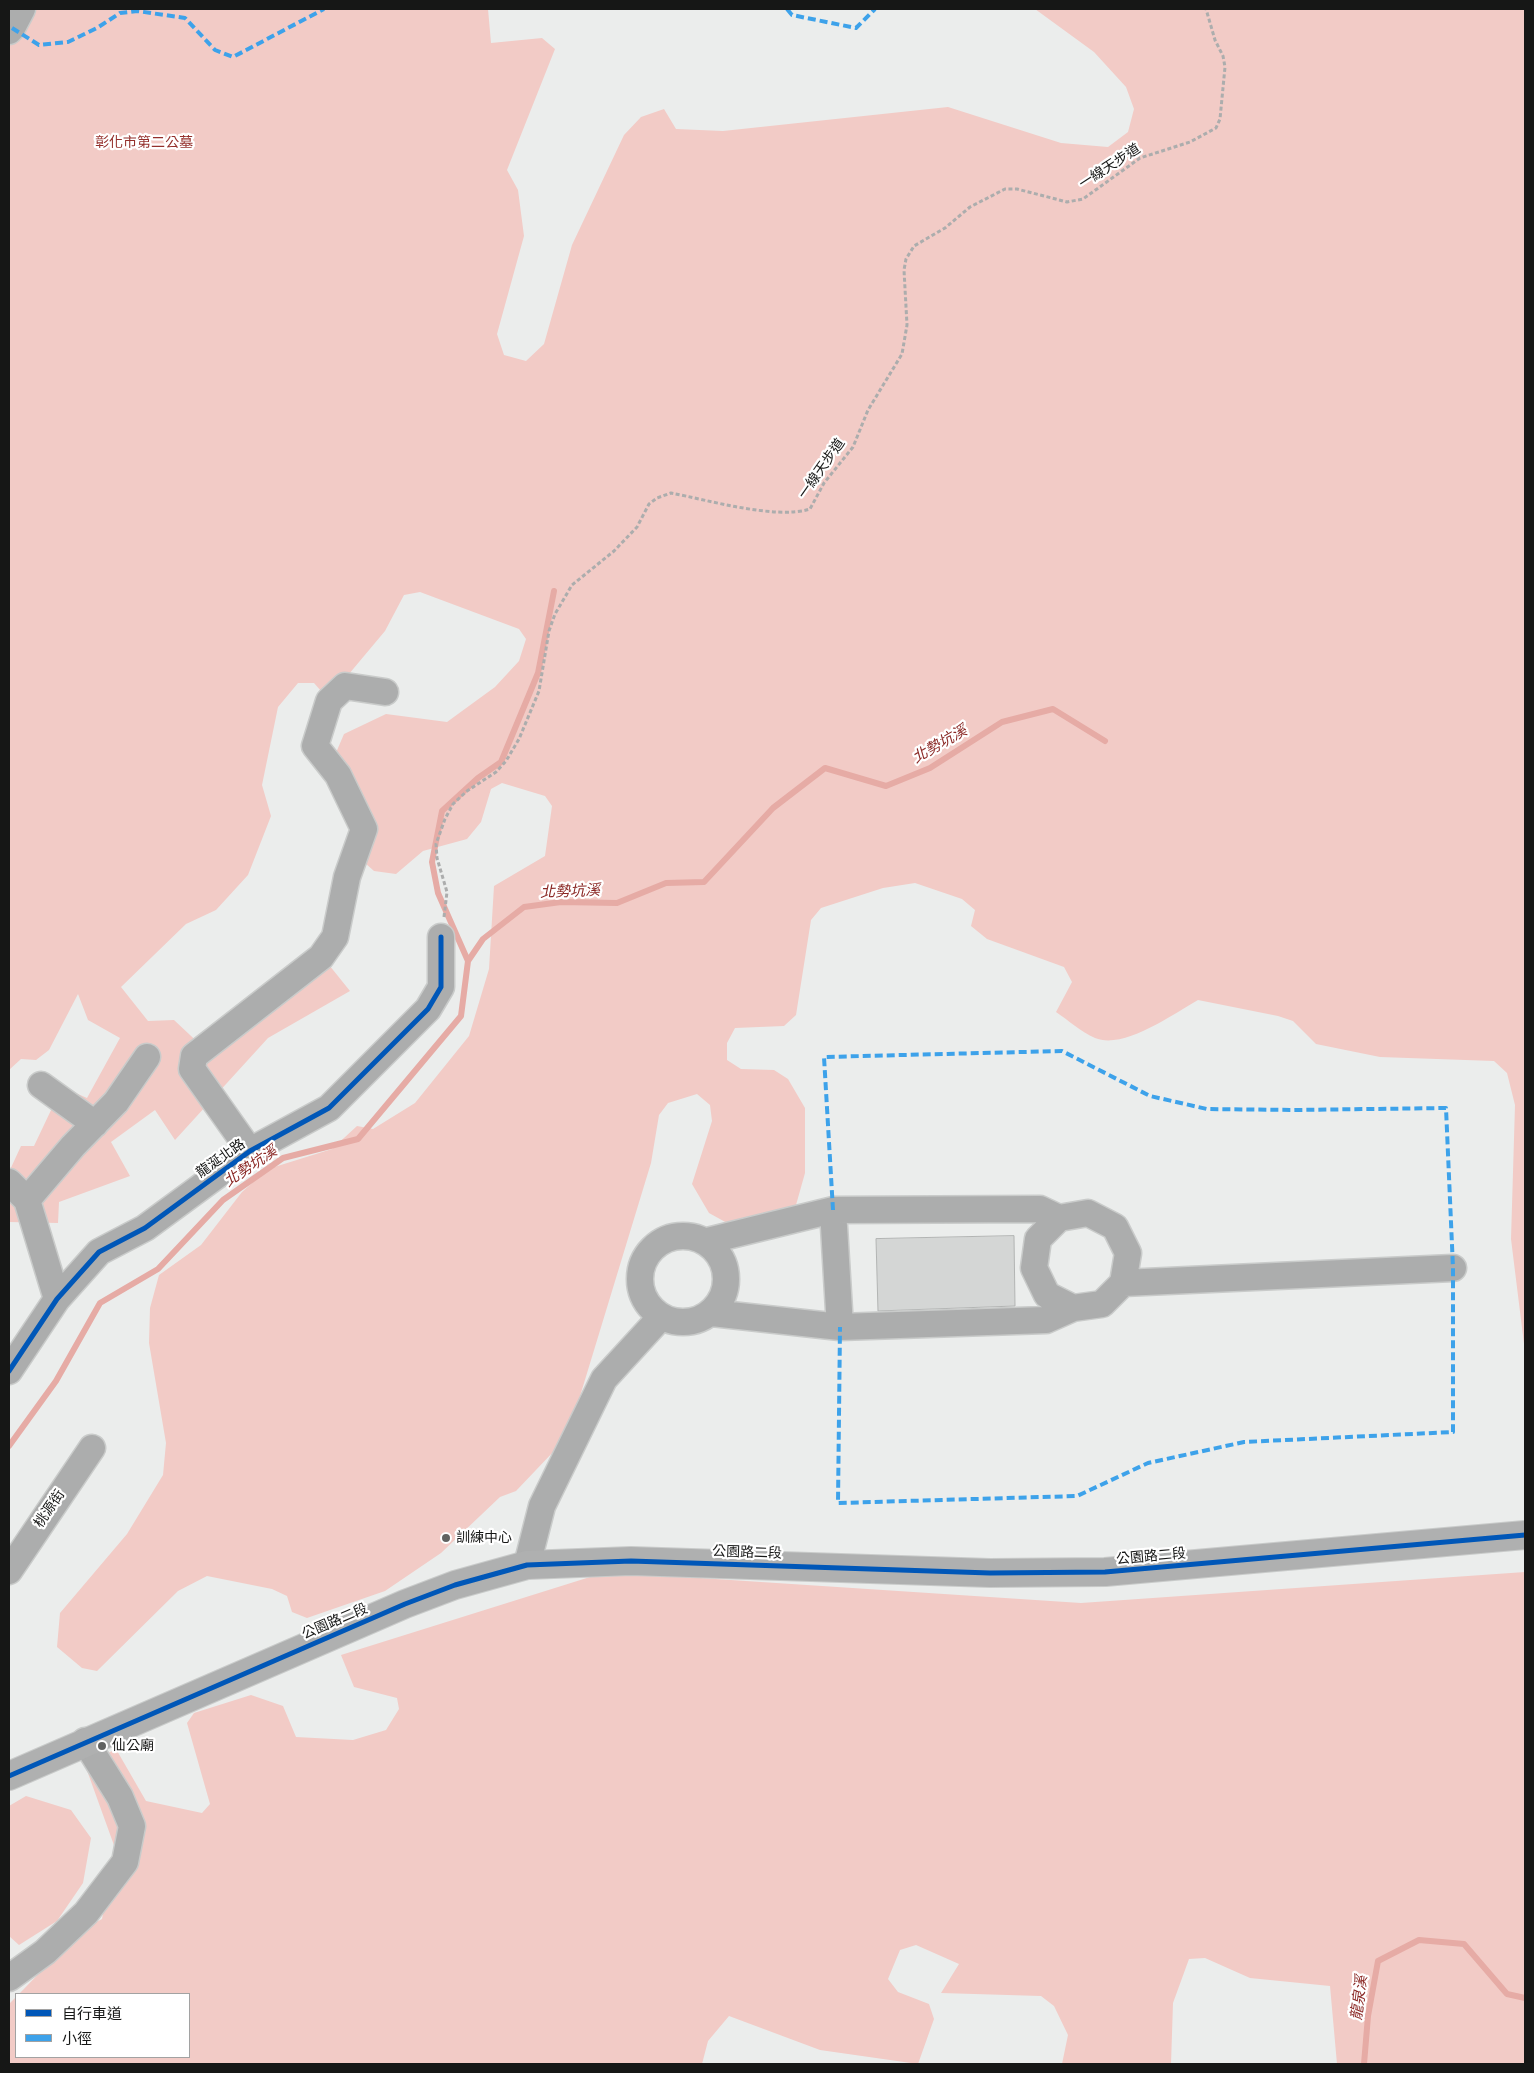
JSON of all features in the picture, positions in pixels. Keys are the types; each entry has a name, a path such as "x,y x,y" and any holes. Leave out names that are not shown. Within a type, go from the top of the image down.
{"main road":[{"name":"公園路二段","path":"9,1776 84,1741 405,1604 455,1585 527,1564 631,1561 990,1573 1105,1572 1525,1535"}],"street":[{"path":"9,31 22,9"},
{"path":"250,1151 192,1069 194,1056 321,957 335,937 346,877 364,829 338,775 315,746 329,701 345,686 385,692"},
{"name":"龍涎北路","path":"9,1371 57,1299 99,1252 145,1228 250,1151 329,1108 428,1009 441,987 441,937"},
{"path":"26,1200 116,1102 147,1057"},
{"path":"41,1085 95,1124"},
{"path":"9,1182 26,1200 57,1299"},
{"path":"833,1210 840,1327"},
{"path":"833,1210 1040,1210 1059,1218 1088,1213 1115,1227 1128,1254 1123,1283 1102,1304 1073,1308 1046,1320 840,1327 712,1313 687,1324 660,1318 642,1297 640,1269 654,1245 680,1234 707,1241 833,1210"},
{"path":"1059,1218 1038,1239 1034,1268 1047,1295 1073,1308"},
{"path":"707,1241 725,1262 727,1290 712,1313"},
{"path":"1123,1283 1453,1268"},
{"path":"527,1564 542,1506 604,1379 660,1318"},
{"name":"桃源街","path":"9,1571 92,1448"},
{"path":"9,1978 46,1952 86,1913 126,1862 132,1826 120,1798 84,1741"}],"green space":[{"name":"彰化市第二公墓","path":"29,9 488,9 491,43 542,38 555,49 507,170 518,190 524,236 497,334 504,355 526,361 544,344 572,245 624,135 641,117 664,109 676,129 723,131 948,107 1061,143 1108,147 1128,132 1134,109 1126,87 1094,52 1035,9 1525,9 1525,1352 1511,1239 1515,1105 1507,1073 1494,1061 1380,1057 1316,1044 1293,1021 1278,1016 1198,1000 1134,1035 1107,1040 1095,1038 1056,1012 1072,982 1064,967 987,939 971,926 975,910 962,899 915,883 883,888 821,908 811,920 796,1015 784,1026 735,1028 727,1043 727,1060 741,1069 774,1070 788,1079 805,1108 805,1173 796,1205 753,1228 738,1229 709,1213 692,1184 712,1121 710,1105 697,1094 668,1103 659,1115 651,1163 577,1406 555,1450 516,1491 500,1497 441,1553 385,1591 307,1618 292,1612 287,1596 272,1589 207,1576 178,1591 97,1671 82,1668 57,1647 60,1613 127,1534 163,1475 166,1443 149,1343 150,1308 159,1275 201,1245 242,1192 268,1169 332,1149 357,1126 373,1129 415,1103 469,1036 489,969 494,886 545,856 552,806 545,796 502,783 491,789 481,822 467,839 423,851 396,874 374,871 365,863 335,755 344,734 386,714 447,722 495,687 519,661 526,639 519,629 420,592 404,595 385,631 328,699 314,683 298,683 278,707 262,785 271,816 248,875 216,910 186,924 121,987 148,1021 174,1020 206,1050 321,955 350,991 268,1038 175,1140 155,1110 111,1142 130,1176 59,1202 58,1223 9,1222 9,1172 21,1146 34,1146 62,1087 87,1098 120,1038 88,1020 78,994 49,1050 36,1060 21,1059 9,1070 9,29"},
{"path":"1525,1572 1525,2064 1337,2064 1330,1986 1250,1978 1205,1958 1189,1959 1173,2003 1171,2064 1062,2064 1068,2035 1054,2006 1041,1996 941,1993 959,1964 916,1945 900,1950 888,1979 898,1992 929,2004 934,2019 918,2064 820,2050 729,2016 708,2041 702,2064 9,2064 9,2004 15,1998 15,2058 190,2058 190,1993 20,1993 81,1930 102,1919 115,1848 85,1765 116,1749 146,1801 202,1813 210,1804 187,1723 194,1713 251,1695 283,1706 296,1737 353,1740 386,1730 399,1709 397,1698 354,1687 341,1655 590,1577 624,1573 1081,1603"},
{"path":"26,1796 71,1810 91,1838 83,1883 57,1921 19,1945 9,1936 9,1806"}],"building":[{"path":"1014,1236 1015,1306 878,1311 876,1239"}],"waterway":[{"path":"468,961 438,893 432,862 442,811 478,778 501,762 538,673 554,591"},
{"name":"北勢坑溪","path":"9,1446 56,1381 100,1303 158,1269 223,1200 283,1158 358,1139 461,1016 468,961 483,939 524,907 561,902 617,903 666,883 704,882 773,808 825,768 886,786 930,768 1002,722 1053,709 1105,741"},
{"name":"龍泉溪","path":"1364,2064 1368,2016 1378,1961 1419,1940 1464,1944 1507,1994 1525,1998"}],"marked path":[{"path":"12,28 39,45 68,42 97,28 120,13 137,11 185,18 215,50 233,57 324,9"},
{"path":"787,9 792,15 856,28 875,9"},
{"path":"833,1210 824,1057 1062,1051 1150,1096 1207,1109 1446,1108 1453,1268 1453,1432 1244,1442 1148,1463 1077,1496 838,1503 840,1327"}],"cycle path":[{"path":"9,1371 57,1299 99,1252 145,1228 250,1151 329,1108 428,1009 441,987 441,937"},
{"path":"9,1776 405,1604 455,1585 527,1565 631,1561 990,1573 1105,1572 1525,1535"}],"place":[{"name":"訓練中心","path":"446,1538"},
{"name":"仙公廟","path":"102,1746"}]}
